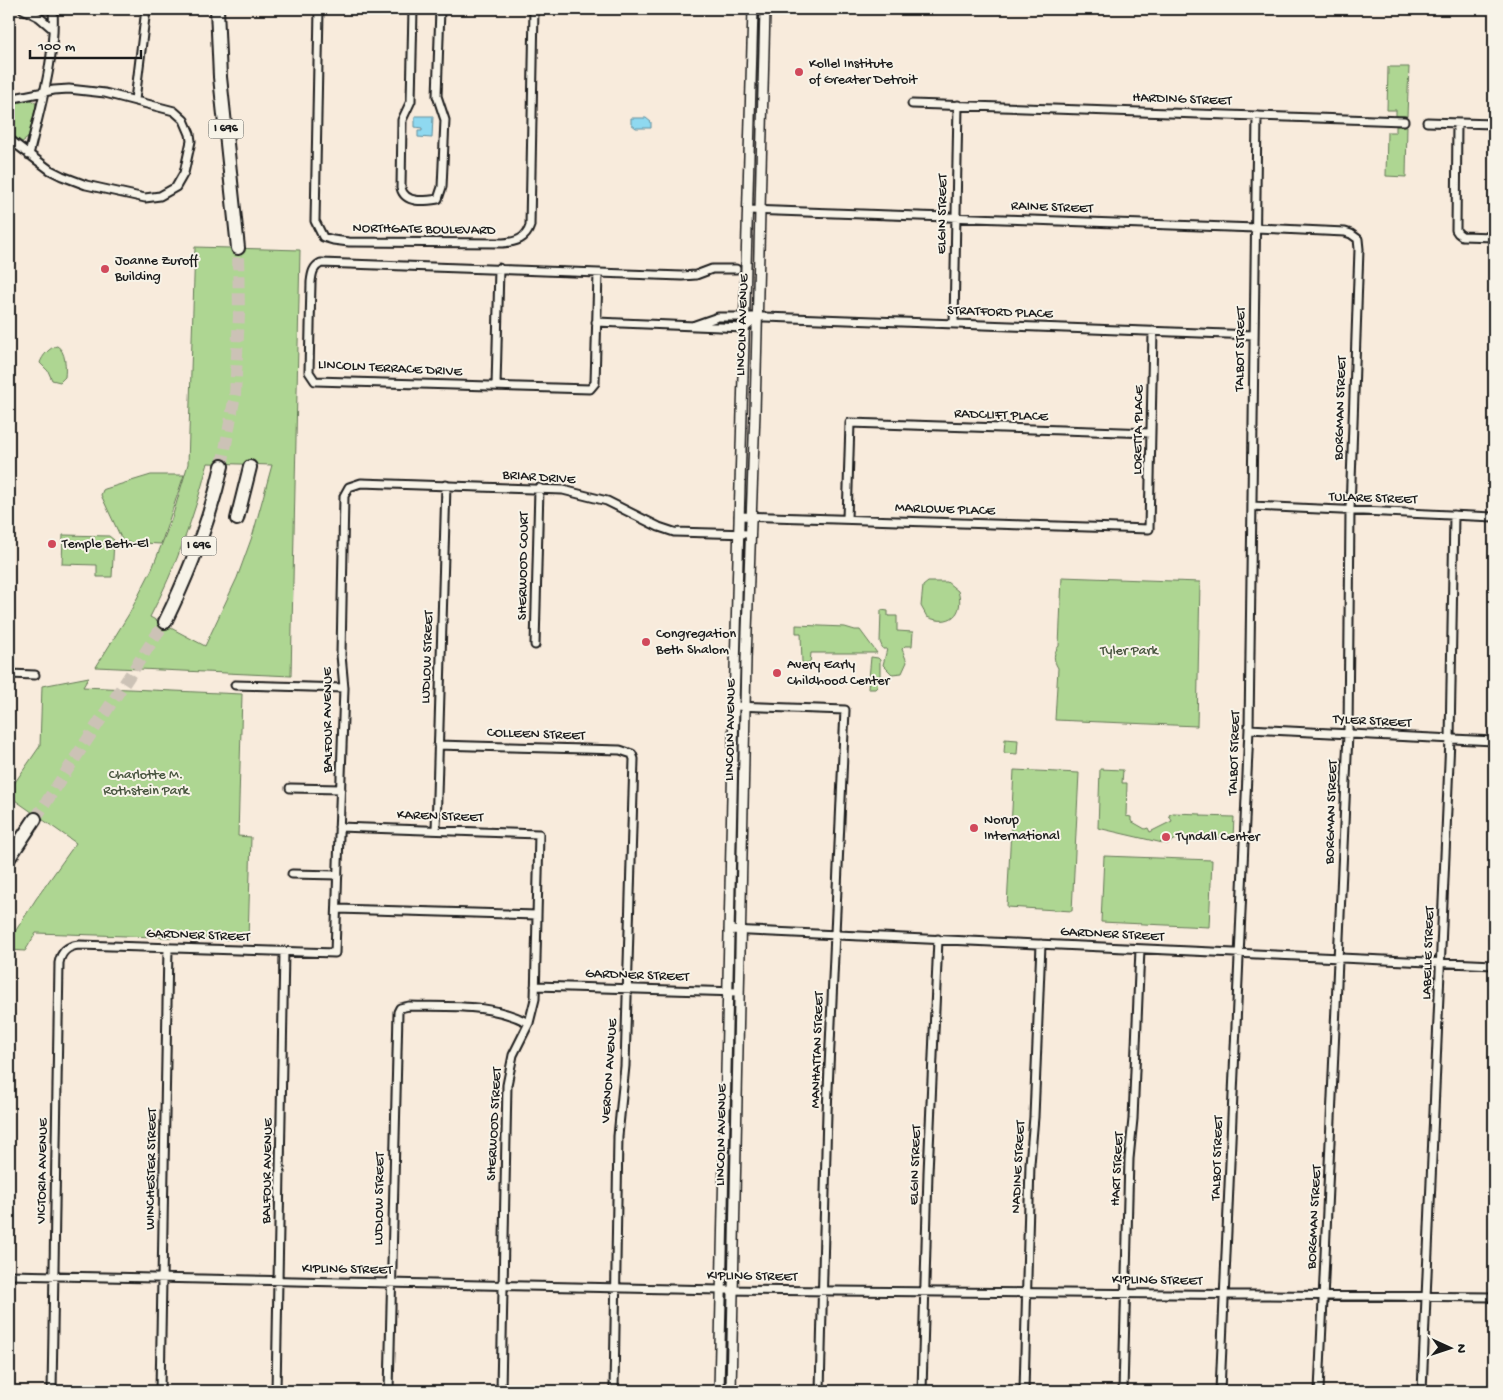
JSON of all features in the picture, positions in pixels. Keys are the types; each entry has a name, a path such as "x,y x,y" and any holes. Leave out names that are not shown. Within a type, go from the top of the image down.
{"highway":[{"name":"I 696","path":"217,9 220,69 238,248"},
{"name":"I 696","path":"165,622 202,536 217,490 222,466"},
{"path":"237,519 250,467"},
{"path":"9,858 34,818"}],"street":[{"path":"23,9 39,17 53,29"},
{"path":"29,155 44,92 53,29 53,9"},
{"path":"136,100 146,9"},
{"name":"NORTHGATE BOULEVARD","path":"319,9 315,221 319,232 333,240 349,242 499,243 511,243 521,239 528,233 530,226 534,9"},
{"path":"413,9 411,101 402,120 401,188 402,194 410,200 438,199 442,187 445,120 437,96 440,9"},
{"name":"LINCOLN AVENUE","path":"719,1391 738,534 753,9"},
{"name":"LINCOLN AVENUE","path":"730,1391 746,659 765,9"},
{"path":"9,99 44,92 69,90 92,91 136,100 174,111 184,120 190,134 190,141 184,173 176,187 160,196 145,198 86,185 62,176 50,170 9,139"},
{"name":"HARDING STREET","path":"912,104 1404,121"},
{"name":"ELGIN STREET","path":"954,324 958,105"},
{"name":"TALBOT STREET","path":"1220,1391 1249,729 1257,116"},
{"path":"1426,122 1494,124"},
{"path":"1457,123 1456,226 1458,233 1462,236 1494,237"},
{"name":"RAINE STREET","path":"748,210 1256,228 1345,232 1354,236"},
{"name":"BORGMAN STREET","path":"1319,1391 1348,734 1350,510 1359,249 1358,239 1354,236"},
{"name":"LINCOLN TERRACE DRIVE","path":"598,272 595,383 590,389 314,380 308,372 312,273 316,266 321,263 499,268 598,272 682,276 696,275 712,269 736,269"},
{"path":"496,386 499,268"},
{"path":"695,325 718,317 745,318"},
{"name":"STRATFORD PLACE","path":"745,318 1254,335"},
{"path":"596,322 695,325 704,328 745,328 757,318"},
{"name":"LORETTA PLACE","path":"1150,530 1153,331"},
{"name":"RADCLIFT PLACE","path":"847,519 850,422 1151,434"},
{"name":"BRIAR DRIVE","path":"349,487 360,483 563,490 607,501 659,527 674,532 750,534"},
{"name":"LUDLOW STREET","path":"436,830 446,485"},
{"name":"BALFOUR AVENUE","path":"335,953 344,688 340,654 344,496 349,487"},
{"name":"SHERWOOD COURT","path":"535,645 539,488"},
{"name":"TULARE STREET","path":"1252,506 1494,517"},
{"name":"LABELLE STREET","path":"1422,1391 1450,738 1454,515"},
{"name":"MARLOWE PLACE","path":"739,516 1150,530"},
{"path":"738,570 749,571"},
{"path":"737,588 748,588"},
{"path":"735,659 746,659"},
{"path":"9,674 35,676"},
{"path":"235,685 344,688"},
{"path":"734,706 745,706"},
{"name":"MANHATTAN STREET","path":"745,706 845,710 827,1112 820,1391"},
{"name":"TYLER STREET","path":"1249,729 1494,740"},
{"name":"COLLEEN STREET","path":"438,745 620,750 632,754"},
{"name":"VERNON AVENUE","path":"614,1391 618,1136 625,1066 628,988 634,767 632,754"},
{"path":"290,788 341,789"},
{"name":"KAREN STREET","path":"339,827 539,834"},
{"name":"SHERWOOD STREET","path":"501,1391 507,1085 513,1055 530,1023 533,1011 539,834"},
{"path":"292,874 338,875"},
{"path":"337,909 537,915"},
{"name":"GARDNER STREET","path":"729,930 1494,965"},
{"name":"ELGIN STREET","path":"922,1391 928,1174 938,940"},
{"name":"NADINE STREET","path":"1024,1391 1030,1164 1034,1117 1041,944"},
{"name":"GARDNER STREET","path":"63,952 71,946 79,945 335,953"},
{"name":"WINCHESTER STREET","path":"160,1391 168,948"},
{"name":"HART STREET","path":"1123,1391 1129,1159 1133,1119 1140,949"},
{"name":"VICTORIA AVENUE","path":"52,1391 59,963 63,952"},
{"name":"BALFOUR AVENUE","path":"276,1391 284,952"},
{"name":"GARDNER STREET","path":"535,986 738,992"},
{"name":"LUDLOW STREET","path":"390,1391 397,1016 400,1008 409,1006 486,1008 504,1012 530,1023"},
{"name":"KIPLING STREET","path":"9,1275 721,1290 1494,1297"}],"green space":[{"path":"1388,67 1409,67 1407,116 1396,116 1396,110 1387,110"},
{"path":"29,99 35,102 36,106 28,138 22,142 9,133 9,103"},
{"path":"1396,126 1407,126 1406,177 1386,176 1387,132 1396,132"},
{"path":"195,247 300,250 291,676 96,667 129,614 152,569 172,518 188,464","holes":["208,463 272,465 253,534 237,578 205,646 150,617 184,542"]},
{"path":"57,346 64,356 65,365 65,377 60,382 52,380 48,371 40,363 47,352"},
{"path":"151,475 184,475 161,544 123,542 101,495 103,490"},
{"path":"63,535 109,536 114,540 112,577 97,577 97,565 62,564"},
{"name":"Tyler Park","path":"1062,577 1200,582 1197,726 1055,720 1058,668 1054,657 1059,646"},
{"path":"928,582 947,582 958,591 959,606 954,616 943,620 927,617 921,606 923,586"},
{"path":"881,610 888,611 888,616 897,616 897,631 913,632 912,646 905,646 902,649 907,662 902,673 892,674 883,665 887,649 883,649 880,642"},
{"path":"796,625 845,627 860,630 877,653 811,653 810,663 802,663 801,633 796,633"},
{"path":"871,657 880,660 880,678 875,689 868,689"},
{"name":"Charlotte M. Rothstein Park","path":"89,677 83,687 242,694 238,836 251,837 248,940 36,933 25,951 9,950 9,941 76,843 9,796 9,791 40,746 42,686"},
{"path":"1005,739 1018,740 1017,754 1004,753"},
{"path":"1100,769 1123,770 1122,783 1127,783 1126,816 1131,817 1131,821 1145,829 1148,828 1150,832 1172,821 1169,815 1173,813 1201,814 1201,816 1234,817 1233,838 1180,837 1167,844 1098,828"},
{"path":"1014,770 1079,773 1072,911 1007,907"},
{"path":"1104,856 1212,860 1209,927 1101,922"}],"water":[{"path":"415,116 433,116 432,138 418,137 418,131 422,131 422,128 415,127"},
{"path":"631,118 646,118 651,122 651,128 636,128 631,124"}],"tunnel":[{"path":"222,466 235,395 239,315 238,248"},
{"path":"35,819 165,622"}],"place":[{"name":"Kollel Institute of Greater Detroit","path":"799,72"},
{"name":"Joanne Zuroff Building","path":"105,269"},
{"name":"Temple Beth-El","path":"52,544"},
{"name":"Congregation Beth Shalom","path":"646,642"},
{"name":"Avery Early Childhood Center","path":"777,673"},
{"name":"Norup International","path":"974,828"},
{"name":"Tyndall Center","path":"1166,837"}]}
